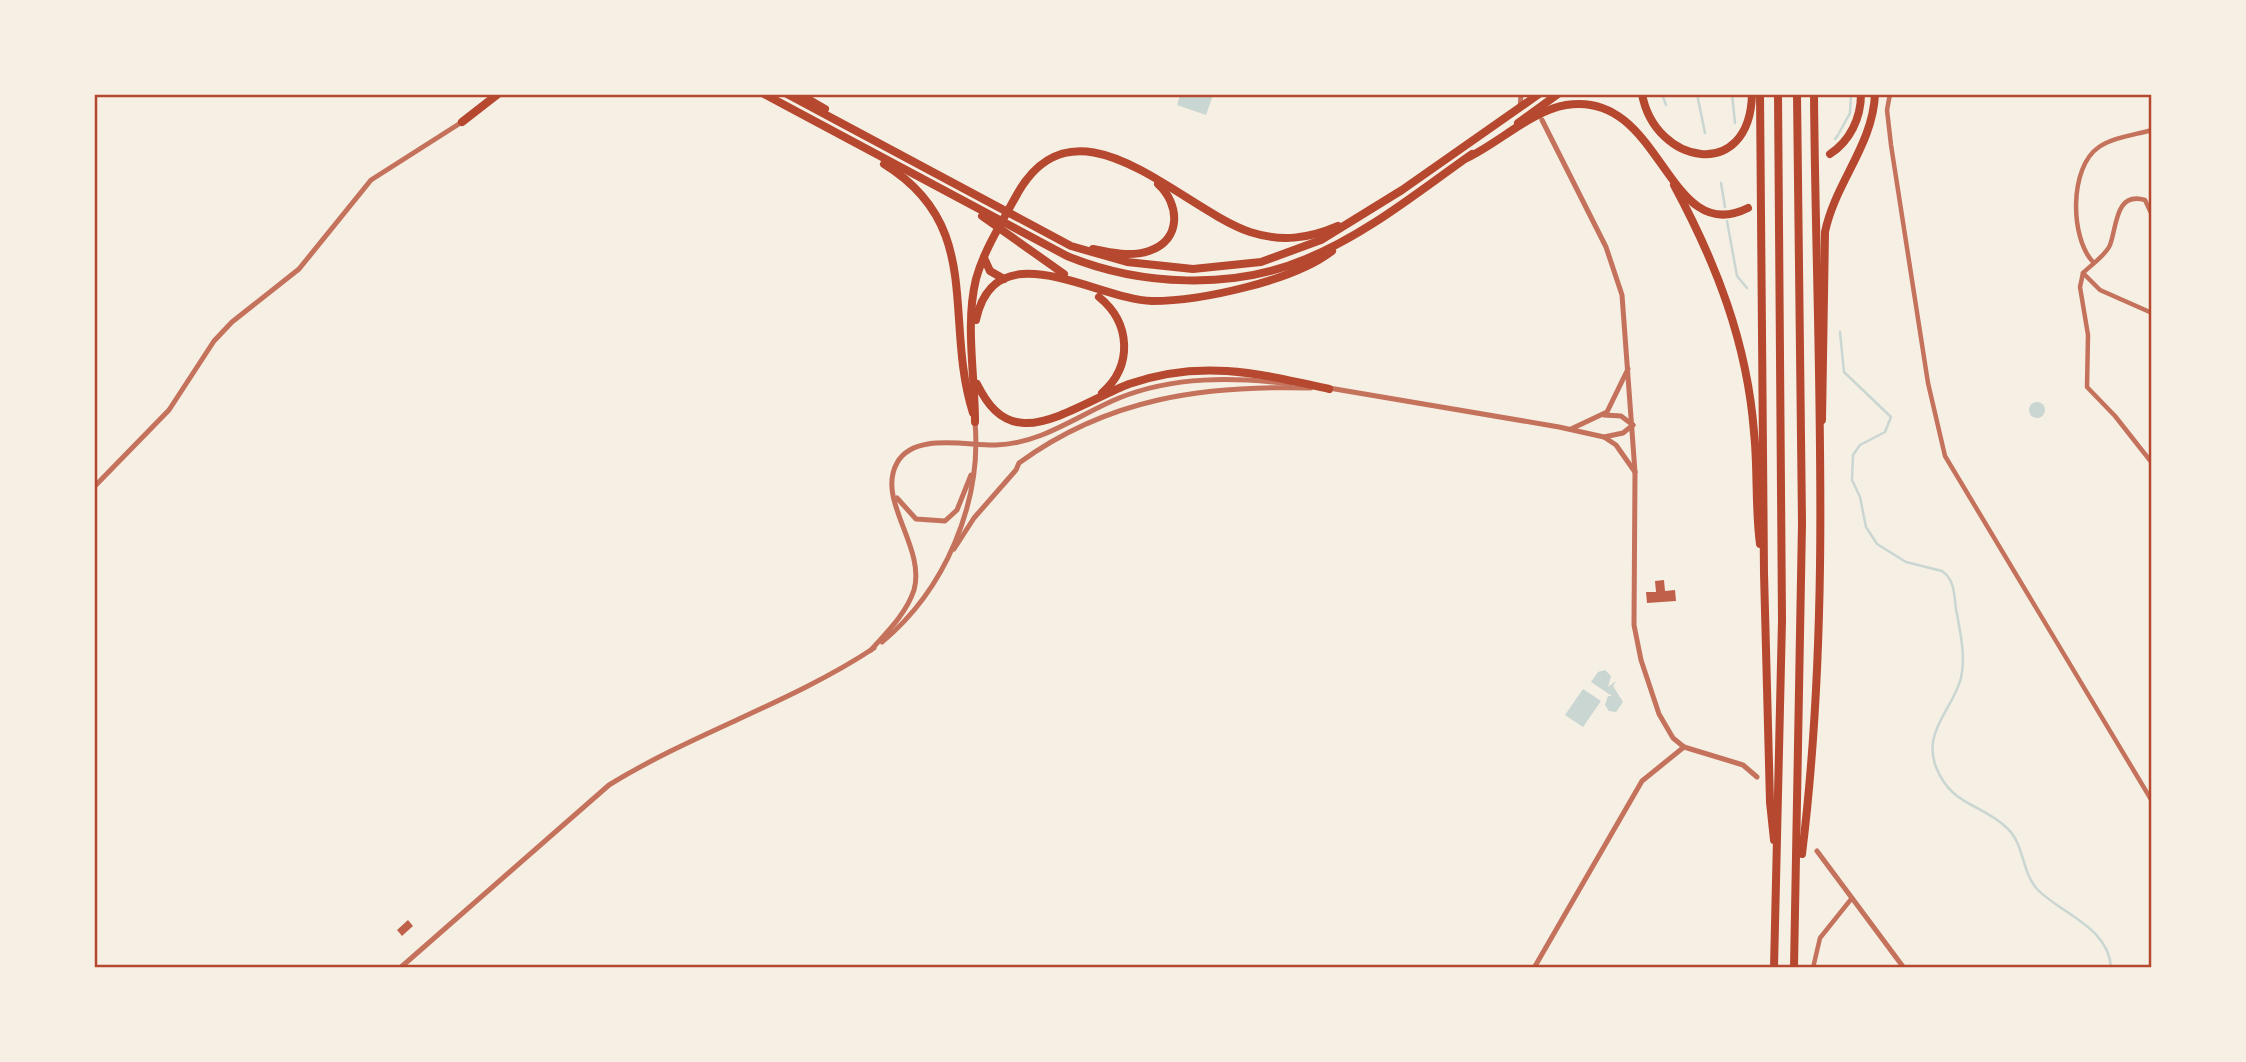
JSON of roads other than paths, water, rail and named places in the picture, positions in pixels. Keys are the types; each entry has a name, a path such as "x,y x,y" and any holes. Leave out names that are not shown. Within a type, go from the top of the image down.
{"highway":[{"path":"462,122 498,94"},
{"path":"764,94 1075,259 1110,270 1152,277 1203,279 1262,272 1303,261 1351,236"},
{"path":"787,94 1071,246 1102,257 1153,267 1229,267 1272,260 1300,250 1363,216 1539,94"},
{"path":"799,94 871,140"},
{"path":"960,200 1063,276 1101,294 1159,300 1238,287 1310,265 1558,94"},
{"path":"1642,94 1649,116 1666,138 1683,149 1707,155 1725,151 1740,139 1750,118 1752,94"},
{"path":"1760,94 1764,572 1770,807 1778,867"},
{"path":"1774,968 1782,595 1778,94"},
{"path":"1794,968 1800,847 1798,807 1802,523 1797,94"},
{"path":"1800,847 1806,818 1817,667 1818,440 1814,94"},
{"path":"1830,154 1844,142 1854,128 1861,94"},
{"path":"1818,440 1823,409 1822,272 1825,232 1833,202 1868,132 1875,94"},
{"path":"1467,158 1551,110 1589,105 1619,114 1636,128 1674,185 1715,268 1741,345 1754,431 1758,528 1764,572"},
{"path":"825,127 909,182 927,201 944,227 954,260 961,362 975,422"},
{"path":"975,422 972,338 974,289 989,246 1020,188 1032,171 1048,160 1076,151 1107,154 1237,226 1284,239 1308,237 1363,216"},
{"path":"1071,246 1135,254 1151,250 1163,243 1174,227 1175,209 1169,195 1147,176"},
{"path":"1674,185 1690,201 1710,212 1737,212 1748,208"},
{"path":"985,255 989,271 1004,279"},
{"path":"972,338 983,298 1004,279 1032,273 1063,276"},
{"path":"1100,395 1118,374 1125,345 1118,319 1101,294"},
{"path":"975,379 982,394 999,415 1020,423 1044,421 1100,395 1145,379 1220,369 1256,373 1329,388"}],"street":[{"path":"1520,108 1521,94"},
{"path":"1889,94 1887,110 1891,145 1928,383 1942,449 1970,503 2151,801"},
{"path":"1542,120 1616,270 1624,304 1635,472 1634,629 1641,660 1663,724 1673,738 1684,747 1734,762 1757,777"},
{"path":"94,487 169,410 214,341 232,322 299,269 371,180 462,122"},
{"path":"2093,262 2081,246 2077,223 2084,165 2100,146 2151,130"},
{"path":"2151,215 2145,200 2136,198 2127,201 2116,216 2109,247 2083,273 2080,287 2088,335 2087,387 2115,416 2151,463"},
{"path":"2083,273 2100,290 2151,313"},
{"path":"1572,429 1604,415 1614,403 1629,366"},
{"path":"871,650 901,616 915,582 915,559 893,484 897,463 914,447 929,444 998,445 1026,441 1118,398 1158,386 1232,379 1329,388 1572,429 1604,438 1616,445 1635,472"},
{"path":"400,968 609,785 871,650 905,621 974,517 1016,470 1019,463 1086,423 1128,407 1189,392 1244,386 1329,388"},
{"path":"1604,415 1621,416 1633,425"},
{"path":"943,567 967,510 975,462 975,422"},
{"path":"1604,438 1626,432 1633,425"},
{"path":"893,484 902,507 912,516 925,522 945,521 960,505 975,462"},
{"path":"1534,968 1642,780 1684,747"},
{"path":"1817,850 1904,968"},
{"path":"1813,968 1821,938 1853,898"}],"waterway":[{"path":"1662,94 1666,105"},
{"path":"1697,94 1705,133"},
{"path":"1732,94 1735,123"},
{"path":"1821,94 1825,95"},
{"path":"1839,133 1850,113 1851,94"},
{"path":"1835,139 1838,135"},
{"path":"1721,183 1725,207"},
{"path":"1727,221 1737,276 1747,288"},
{"path":"1840,332 1844,372 1891,417 1885,432 1860,445 1853,455 1852,480 1860,497 1866,527 1877,544 1906,562 1942,571 1953,588 1963,661 1957,689 1940,721 1933,743 1936,767 1950,790 2007,828 2017,842 2028,874 2037,889 2093,932 2102,942 2111,968"}]}
